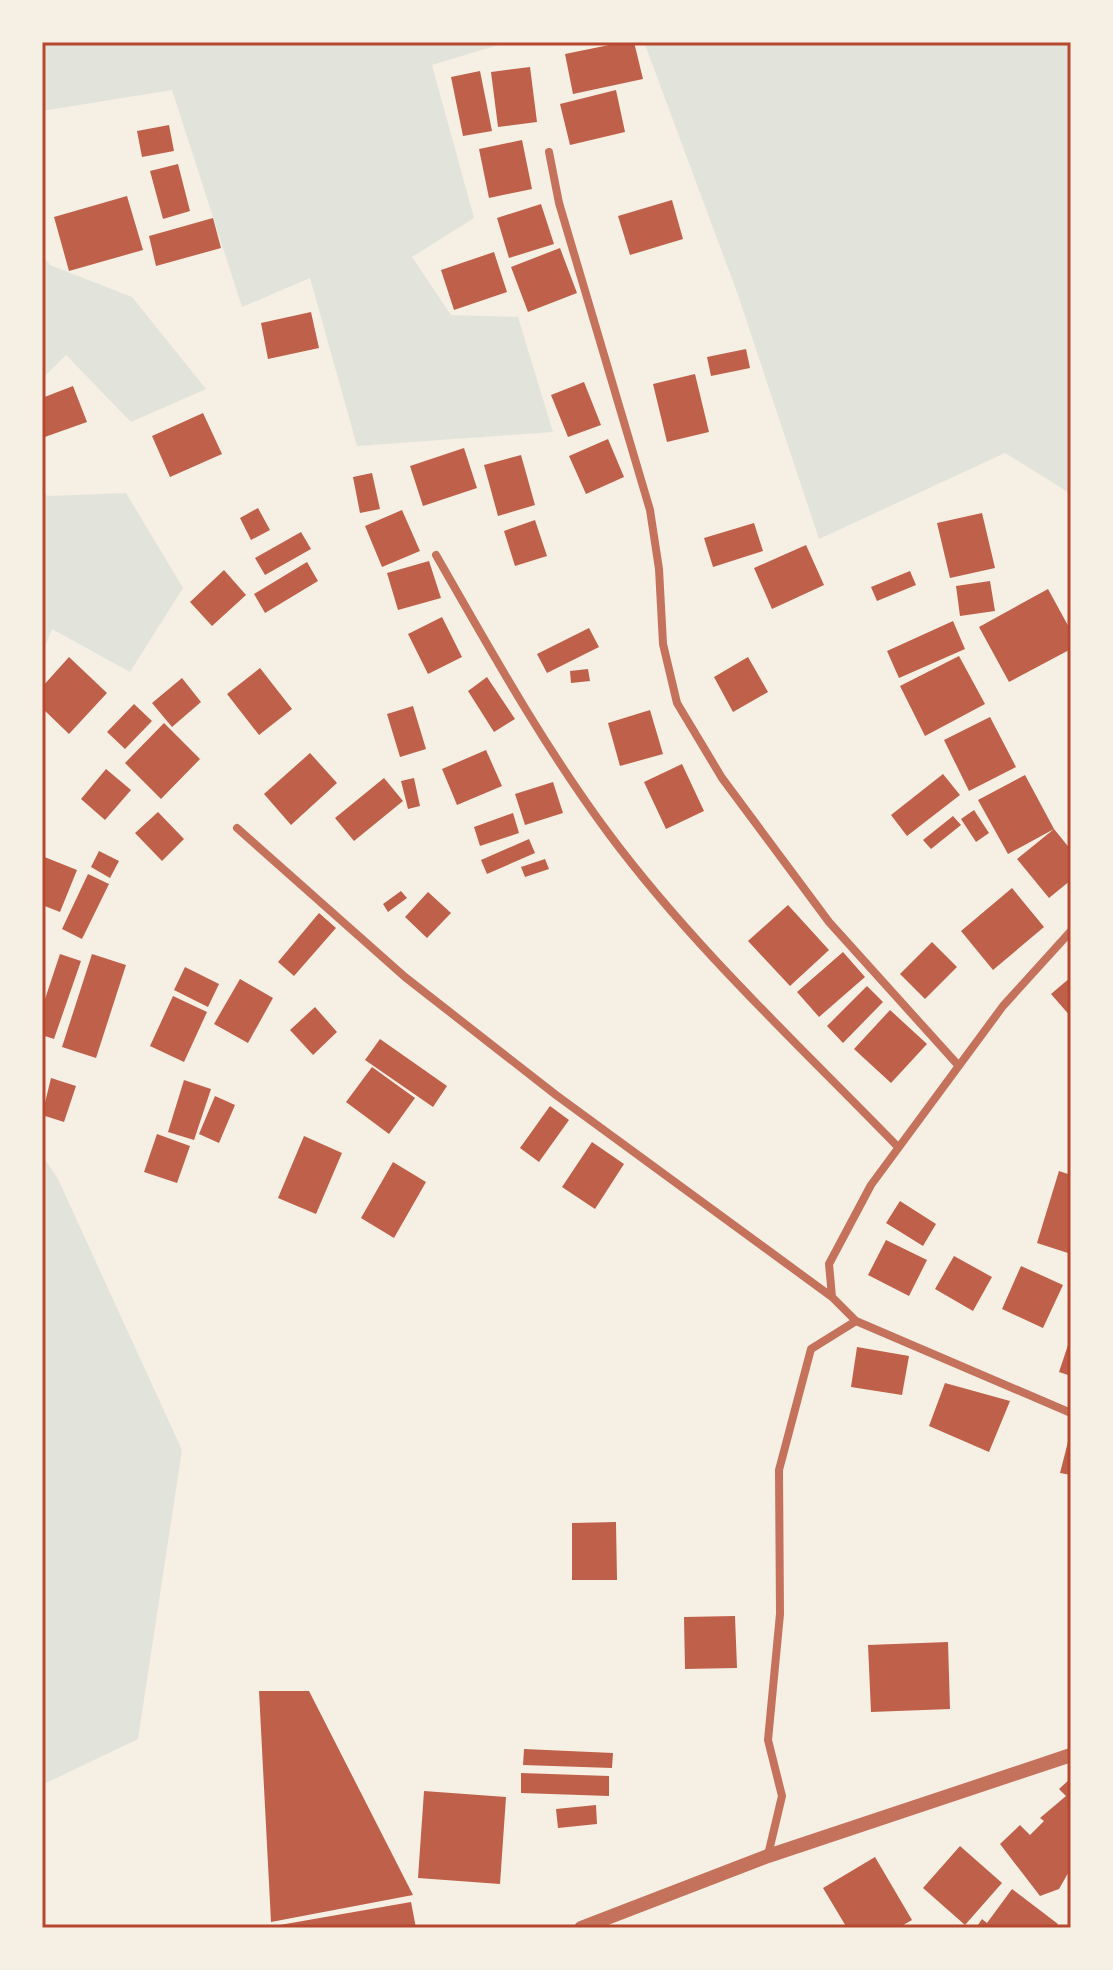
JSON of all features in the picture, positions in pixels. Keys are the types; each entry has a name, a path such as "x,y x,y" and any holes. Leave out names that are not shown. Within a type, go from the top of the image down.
{"street":[{"path":"549,152 559,203 650,510 659,569 663,644 677,703 722,778 829,922 958,1065"},
{"path":"436,555 537,733 611,836 687,928 898,1147"},
{"path":"237,828 416,986 556,1095 832,1297 856,1321 1071,1413"},
{"path":"832,1297 829,1264 871,1185 1003,1006 1071,931"},
{"path":"768,1856 782,1796 768,1740 780,1614 779,1470 811,1349 856,1321"},
{"path":"581,1928 768,1856 1071,1755"}],"shaded area":[{"path":"42,42 508,42 432,65 474,218 412,257 451,315 518,317 553,432 357,446 310,278 242,307 172,90 42,111"},
{"path":"644,42 1071,42 1071,494 1005,453 819,539 738,295"},
{"path":"42,254 50,265 132,297 206,389 131,422 66,355 42,379"},
{"path":"42,488 47,496 126,493 183,588 130,672 52,629 42,654"},
{"path":"42,1155 58,1179 182,1450 138,1739 42,1785"}],"building":[{"path":"634,42 643,79 573,94 565,54"},
{"path":"530,67 537,122 498,127 491,72"},
{"path":"480,71 492,131 463,136 451,77"},
{"path":"616,90 625,132 570,145 560,104"},
{"path":"169,125 174,151 142,157 137,131"},
{"path":"522,140 532,189 489,198 479,149"},
{"path":"178,164 190,211 163,219 150,171"},
{"path":"127,196 143,250 69,271 54,217"},
{"path":"672,200 683,239 630,255 618,216"},
{"path":"541,204 554,244 509,258 497,218"},
{"path":"213,218 221,248 156,266 149,236"},
{"path":"560,248 577,293 528,312 511,267"},
{"path":"494,252 507,292 454,310 441,270"},
{"path":"311,312 319,348 268,359 261,323"},
{"path":"746,349 750,368 711,376 707,357"},
{"path":"695,374 709,432 667,442 653,384"},
{"path":"584,382 601,425 568,437 551,395"},
{"path":"73,386 87,422 42,438 42,398"},
{"path":"203,413 222,454 170,477 152,436"},
{"path":"608,439 624,477 586,494 569,456"},
{"path":"464,448 477,488 423,506 410,466"},
{"path":"521,455 535,505 498,516 484,465"},
{"path":"372,473 380,509 360,513 353,477"},
{"path":"258,508 270,530 251,540 240,518"},
{"path":"402,510 420,551 382,567 365,526"},
{"path":"982,513 995,568 950,578 937,523"},
{"path":"535,520 547,556 515,566 504,531"},
{"path":"754,523 763,551 713,567 704,538"},
{"path":"301,532 311,549 265,575 255,558"},
{"path":"806,545 824,585 772,609 754,568"},
{"path":"429,561 441,598 398,610 387,573"},
{"path":"307,562 318,581 265,613 254,594"},
{"path":"224,570 246,595 212,626 190,602"},
{"path":"910,571 916,585 877,601 871,587"},
{"path":"990,581 995,611 960,616 956,586"},
{"path":"1048,589 1071,631 1071,649 1009,682 979,627"},
{"path":"442,617 462,657 428,674 408,634"},
{"path":"953,621 965,649 899,678 887,651"},
{"path":"589,628 599,647 547,673 537,654"},
{"path":"959,656 985,704 925,736 900,686"},
{"path":"69,657 107,693 69,734 42,708 42,687"},
{"path":"748,657 768,692 733,712 714,677"},
{"path":"260,668 292,709 259,735 227,694"},
{"path":"588,669 590,681 571,683 570,671"},
{"path":"487,677 515,719 494,732 468,691"},
{"path":"182,678 201,702 172,727 152,703"},
{"path":"134,704 152,721 125,749 107,732"},
{"path":"413,706 426,749 400,757 387,714"},
{"path":"650,710 663,754 620,766 608,723"},
{"path":"990,717 1016,767 969,791 944,740"},
{"path":"164,723 200,759 161,799 125,763"},
{"path":"486,750 502,786 457,805 442,769"},
{"path":"310,753 337,783 291,825 264,794"},
{"path":"682,764 704,811 666,829 644,782"},
{"path":"106,769 131,790 105,820 81,799"},
{"path":"943,774 960,795 907,836 891,815"},
{"path":"1025,775 1054,829 1008,854 978,800"},
{"path":"384,778 403,801 354,841 335,818"},
{"path":"414,778 420,806 408,809 401,781"},
{"path":"553,782 563,813 525,825 515,794"},
{"path":"974,810 989,833 976,842 961,819"},
{"path":"158,812 184,839 162,861 135,833"},
{"path":"513,813 519,833 480,846 474,827"},
{"path":"953,816 961,825 931,849 923,840"},
{"path":"1054,829 1071,850 1071,880 1049,898 1017,859"},
{"path":"529,839 535,853 487,874 481,860"},
{"path":"99,851 119,861 110,878 91,867"},
{"path":"42,856 77,870 60,912 42,905"},
{"path":"545,859 549,869 525,877 521,867"},
{"path":"88,874 109,884 82,939 62,929"},
{"path":"1012,888 1044,927 993,970 961,931"},
{"path":"401,891 407,898 388,912 383,904"},
{"path":"428,892 451,913 427,938 405,917"},
{"path":"788,905 829,950 790,986 748,941"},
{"path":"319,913 336,928 294,976 278,962"},
{"path":"932,942 957,967 925,999 900,974"},
{"path":"843,952 865,977 819,1017 797,992"},
{"path":"60,954 81,961 54,1039 42,1035 42,1008"},
{"path":"92,954 126,965 96,1058 62,1047"},
{"path":"185,967 219,984 208,1007 174,990"},
{"path":"1071,977 1071,1017 1051,994"},
{"path":"240,979 273,998 248,1043 214,1024"},
{"path":"867,986 883,1002 843,1043 827,1026"},
{"path":"173,996 207,1012 184,1062 150,1046"},
{"path":"315,1007 337,1032 313,1055 290,1030"},
{"path":"890,1010 927,1044 891,1083 854,1049"},
{"path":"380,1039 447,1086 433,1107 365,1060"},
{"path":"372,1067 415,1098 389,1134 346,1102"},
{"path":"51,1078 76,1086 64,1122 42,1115"},
{"path":"184,1080 211,1089 194,1140 168,1132"},
{"path":"215,1096 235,1105 219,1143 199,1134"},
{"path":"550,1106 569,1120 539,1162 520,1148"},
{"path":"157,1134 190,1146 177,1183 144,1172"},
{"path":"304,1136 342,1153 316,1214 278,1198"},
{"path":"592,1142 624,1164 595,1209 562,1187"},
{"path":"393,1162 426,1182 394,1238 361,1218"},
{"path":"1059,1171 1071,1175 1071,1254 1037,1243"},
{"path":"900,1201 936,1224 923,1246 886,1223"},
{"path":"886,1240 927,1260 909,1296 868,1275"},
{"path":"954,1256 992,1277 973,1311 935,1289"},
{"path":"1021,1266 1063,1285 1043,1328 1002,1309"},
{"path":"1071,1336 1071,1376 1059,1372"},
{"path":"857,1347 909,1356 902,1395 851,1387"},
{"path":"945,1383 1010,1401 989,1452 929,1426"},
{"path":"1071,1430 1071,1475 1060,1473"},
{"path":"616,1522 617,1580 572,1580 572,1523"},
{"path":"735,1616 737,1668 685,1669 684,1617"},
{"path":"948,1642 950,1709 871,1712 868,1645"},
{"path":"259,1691 309,1691 413,1895 271,1922"},
{"path":"524,1749 613,1753 612,1768 523,1765"},
{"path":"521,1773 609,1776 609,1796 521,1793"},
{"path":"1071,1778 1071,1868 1059,1889 1040,1896 1000,1844 1020,1825 1030,1835 1044,1821 1040,1818 1066,1796 1059,1789"},
{"path":"424,1791 506,1797 500,1884 418,1878"},
{"path":"596,1805 597,1824 558,1828 556,1809"},
{"path":"960,1846 1002,1883 965,1925 923,1888"},
{"path":"875,1857 912,1920 898,1928 847,1928 823,1888"},
{"path":"1012,1889 1058,1924 1055,1928 976,1928 982,1919 987,1923"},
{"path":"411,1902 416,1928 274,1928 274,1926"}]}
